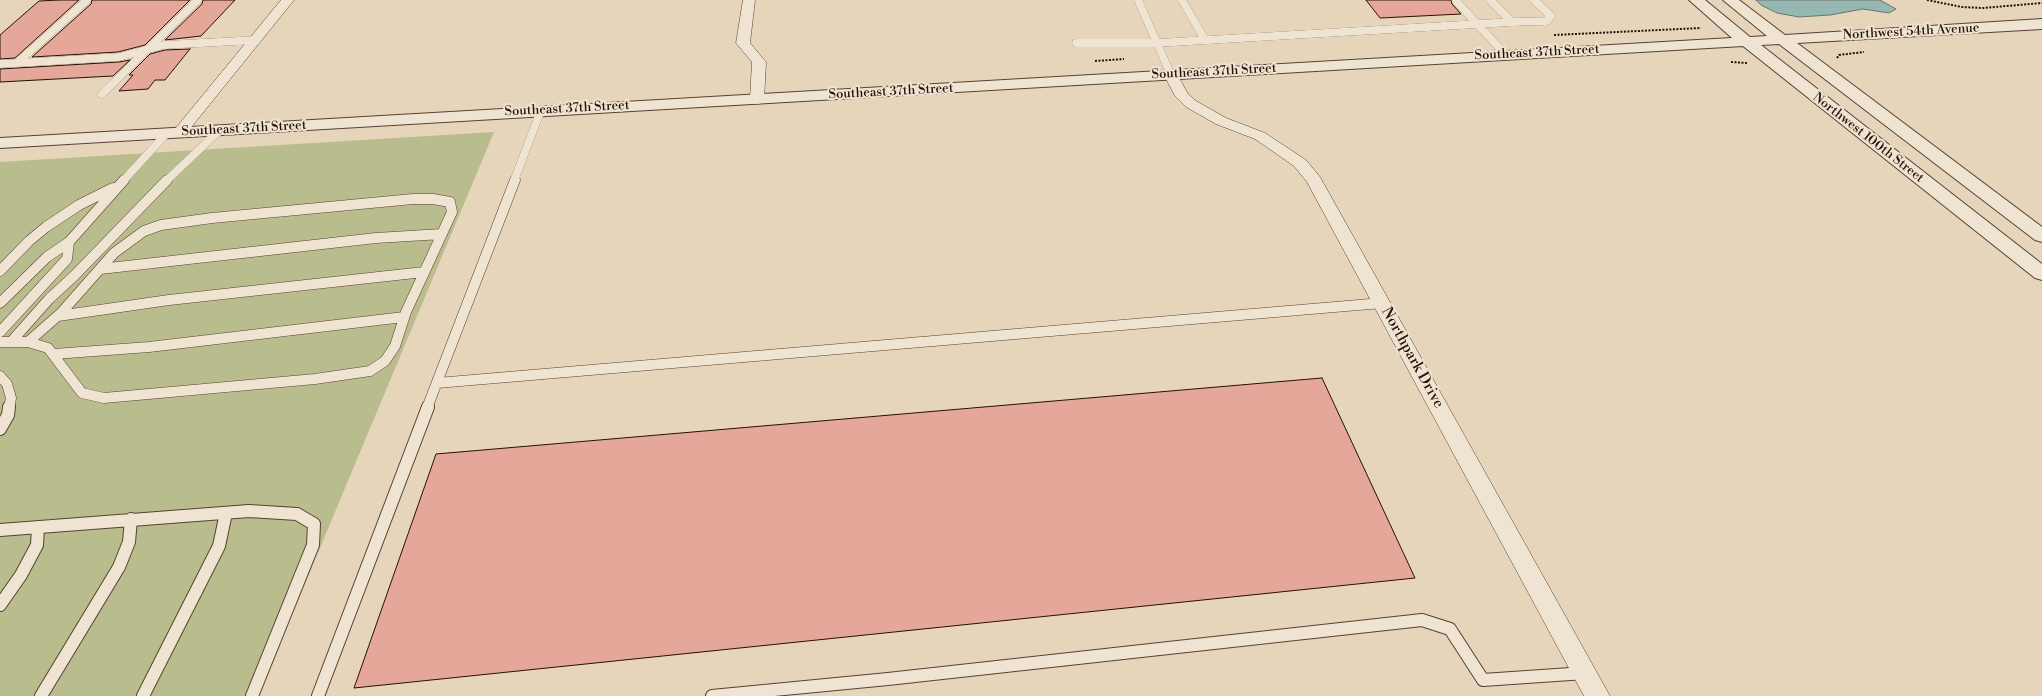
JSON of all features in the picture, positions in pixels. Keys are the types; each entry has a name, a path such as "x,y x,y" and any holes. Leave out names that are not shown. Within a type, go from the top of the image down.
{"street":[{"path":"174,133 256,40 288,0"},
{"path":"750,0 743,43 758,62 757,100"},
{"name":"Northwest 100th Street","path":"1696,0 1748,41 1769,60 2042,274"},
{"name":"Northwest 100th Street","path":"1730,0 2042,236"},
{"name":"Northwest 54th Avenue","path":"1781,40 2042,24"},
{"name":"Southeast 37th Street","path":"0,143 542,110 757,100 1781,40"},
{"name":"Northpark Drive","path":"1171,75 1182,96 1191,104 1221,121 1260,136 1300,164 1314,180 1597,696"}],"lane":[{"path":"18,63 87,0"},
{"path":"102,94 145,50 198,0"},
{"path":"1138,0 1171,75"},
{"path":"1182,0 1205,40"},
{"path":"1490,0 1512,22"},
{"path":"1076,43 1157,43 1547,21 1551,16 1534,0"},
{"path":"1456,1 1506,55"},
{"path":"0,64 119,57 164,45 256,40"},
{"path":"318,696 542,110"},
{"path":"12,342 49,299 74,276 151,194 220,130"},
{"path":"0,303 47,257 69,242 153,146 174,133"},
{"path":"0,271 29,241 46,227 79,205 119,185"},
{"path":"0,342 28,342 48,348 82,393 104,398 308,380 370,371 384,361 395,346 404,317 452,212 450,202 433,198 212,218 160,225 144,231 131,239 100,269 58,316 28,342"},
{"path":"100,269 376,238 442,234"},
{"path":"0,332 67,259 69,242"},
{"path":"58,316 169,300 424,272"},
{"path":"437,383 1382,303"},
{"path":"54,354 98,352 149,347 404,317"},
{"path":"0,376 7,384 11,398 8,415 0,429"},
{"path":"0,530 249,511 297,514 314,524 312,545 252,696"},
{"path":"143,696 219,546 226,512"},
{"path":"41,696 119,567 129,542 131,519"},
{"path":"0,605 21,575 37,544 38,527"},
{"path":"712,696 896,678 1422,620 1450,629 1483,680 1584,673"}],"path":[{"path":"1927,0 1962,7 1983,8 2042,3"},
{"path":"1731,62 1736,62"}],"green space":[{"path":"494,132 258,696 0,696 0,162"}],"water":[{"path":"1756,0 1880,0 1896,9 1889,13 1863,9 1830,15 1799,17 1777,13 1761,5"}],"building":[{"path":"79,0 15,58 0,59 0,35 39,1"},
{"path":"92,0 190,0 145,45 118,52 32,57 91,4"},
{"path":"203,0 235,0 201,36 165,40 202,4"},
{"path":"1366,0 1451,0 1452,4 1461,14 1380,18"},
{"path":"190,49 165,80 155,80 148,89 119,91 133,75 129,75 150,54 165,50"},
{"path":"130,60 113,76 0,82 0,69 119,62"},
{"path":"1322,378 1415,578 354,688 436,454"}]}
